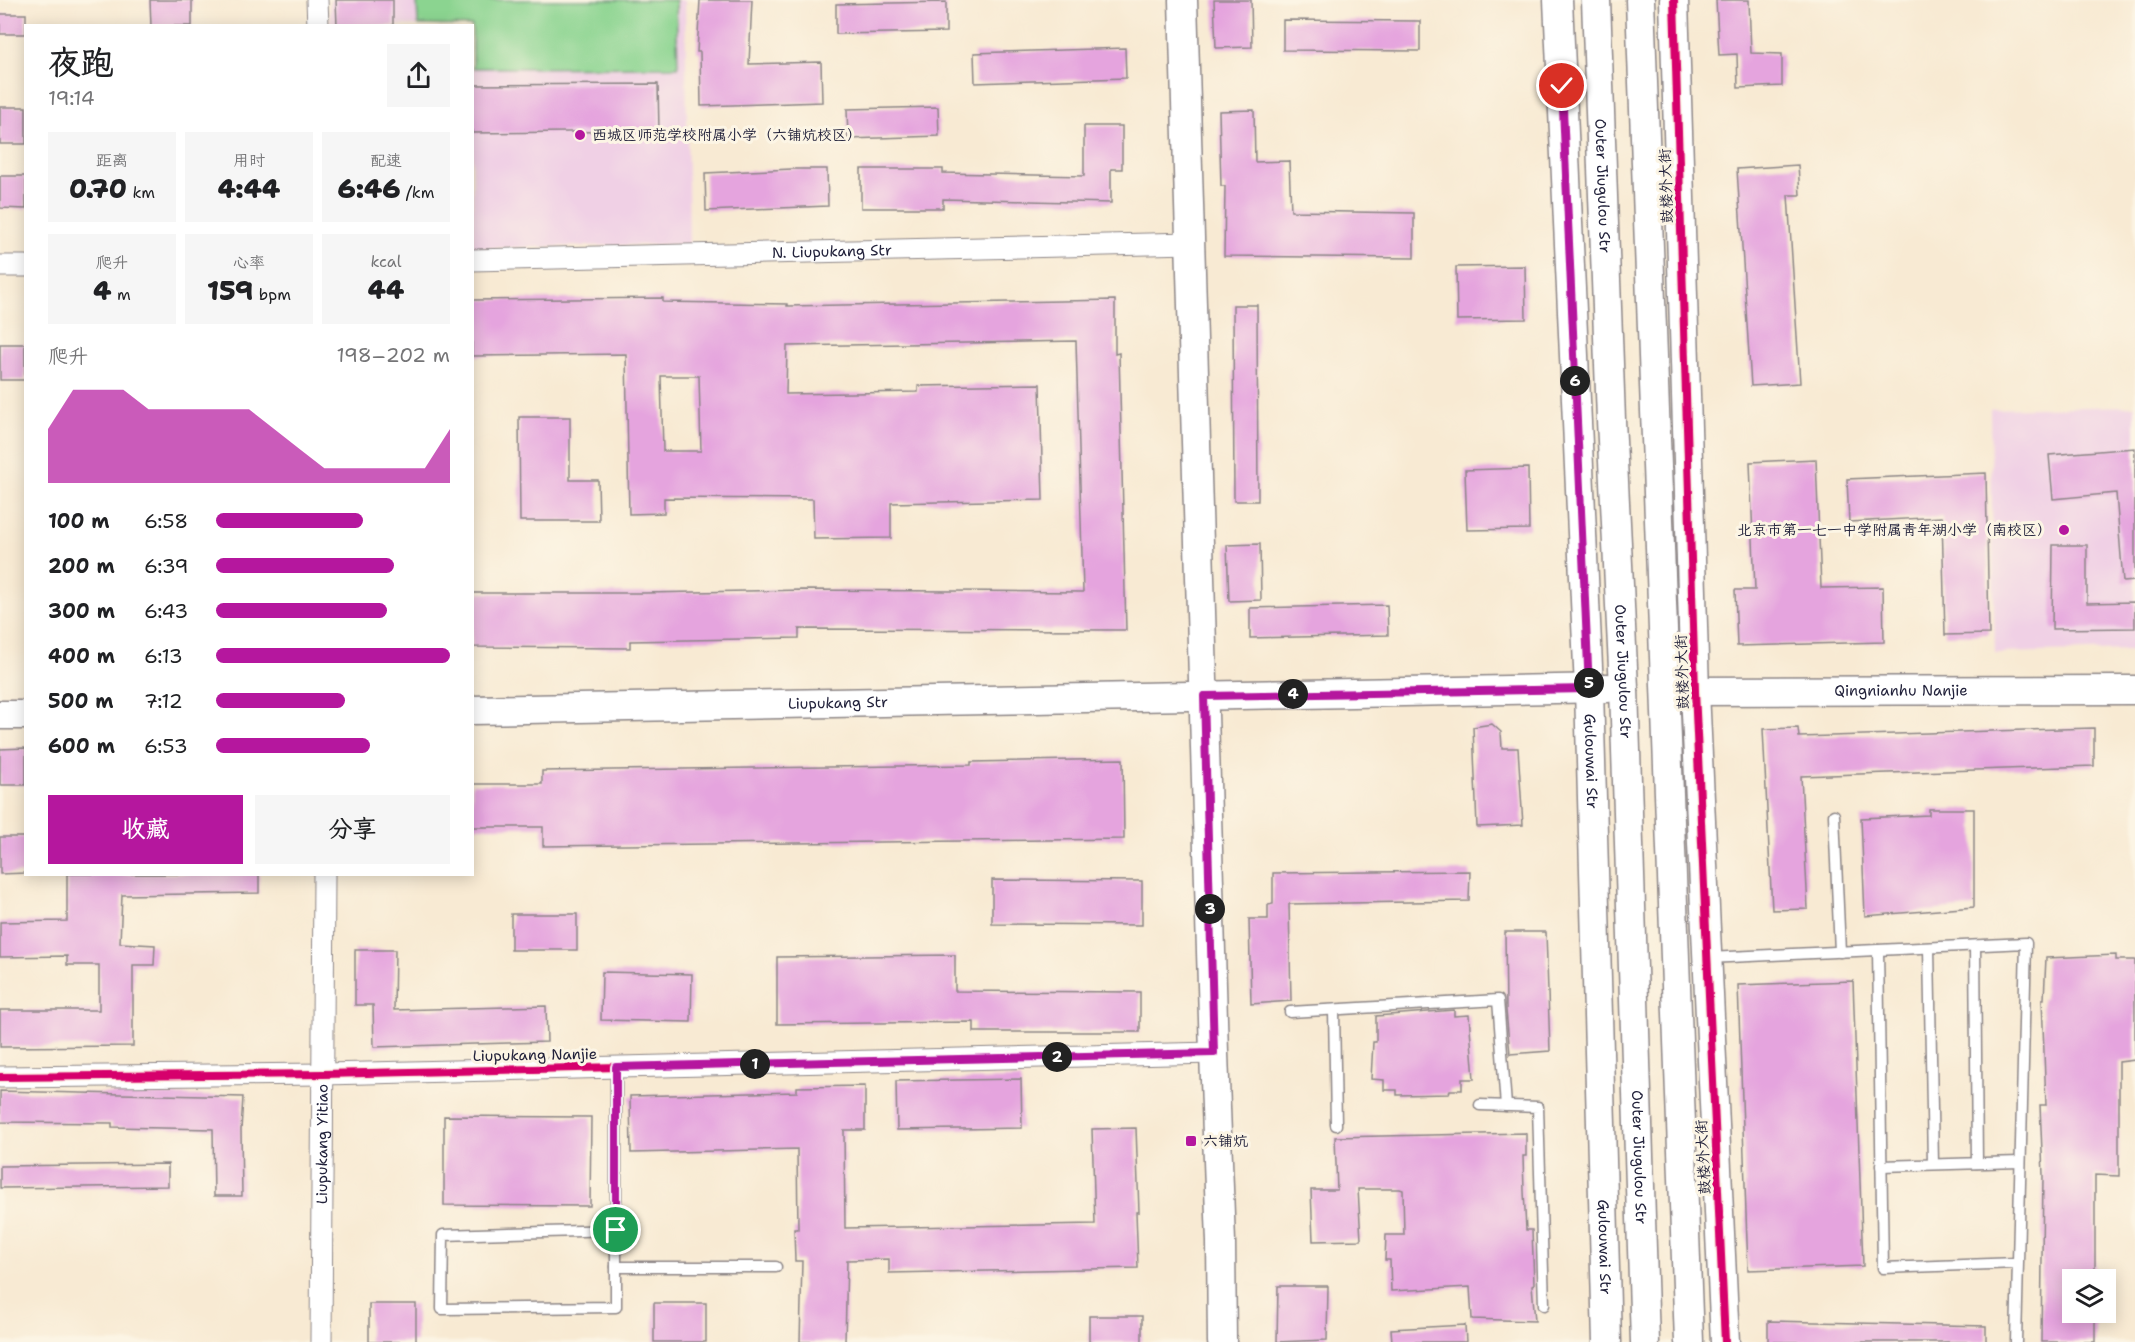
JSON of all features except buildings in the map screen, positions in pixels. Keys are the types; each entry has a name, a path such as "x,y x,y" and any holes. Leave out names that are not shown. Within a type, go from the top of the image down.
{"street":[{"path":"317,0 318,24"},
{"path":"1183,0 1192,243 1222,1342"},
{"name":"Gulouwai Str","path":"1558,0 1589,689 1607,1342"},
{"name":"Outer Jiugulou Str","path":"1596,0 1611,420 1624,688 1645,1342"},
{"name":"鼓楼外大街","path":"1640,0 1689,1342"},
{"name":"鼓楼外大街","path":"1674,0 1695,691 1725,1342"},
{"name":"N. Liupukang Str","path":"474,260 1192,243"},
{"path":"0,266 24,266"},
{"name":"Liupukang Str","path":"474,710 1624,688"},
{"name":"Qingnianhu Nanjie","path":"1666,691 2135,690"},
{"path":"0,715 24,715"},
{"name":"Liupukang Yitiao","path":"321,1342 324,876"},
{"name":"Liupukang Nanjie","path":"0,1077 324,1074 1214,1053"}],"lane":[{"path":"1834,815 1840,951"},
{"path":"1708,958 2026,944 2016,1342"},
{"path":"1975,946 1977,1163"},
{"path":"1929,948 1933,1164"},
{"path":"1878,950 1883,1268 2018,1263"},
{"path":"1290,1012 1498,1000 1506,1106"},
{"path":"1334,1010 1336,1125"},
{"path":"616,1067 616,1230 616,1306 442,1309 442,1235 616,1230"},
{"path":"1480,1105 1538,1107 1544,1305"},
{"path":"1881,1166 2020,1162"},
{"path":"616,1267 776,1267"}],"shaded area":[{"name":"西城区师范学校附属小学（六铺炕校区）","path":"330,0 685,0 689,244 474,248 474,24 330,24"},
{"name":"北京市第一七一中学附属青年湖小学（南校区）","path":"2135,406 2135,650 1995,653 1990,409"}],"green space":[{"path":"417,0 676,0 678,67 474,68 474,24 418,24"}],"cycle path":[{"path":"1674,0 1695,691 1725,1342"},
{"path":"0,1077 324,1074 1214,1053"}],"place":[{"name":"西城区师范学校附属小学（六铺炕校区）","path":"580,135"},
{"name":"北京市第一七一中学附属青年湖小学（南校区）","path":"2064,530"},
{"name":"六铺炕","path":"1191,1141"}],"route":[{"path":"616,1230 616,1067 1214,1053 1204,696 1589,689 1562,86"}]}
